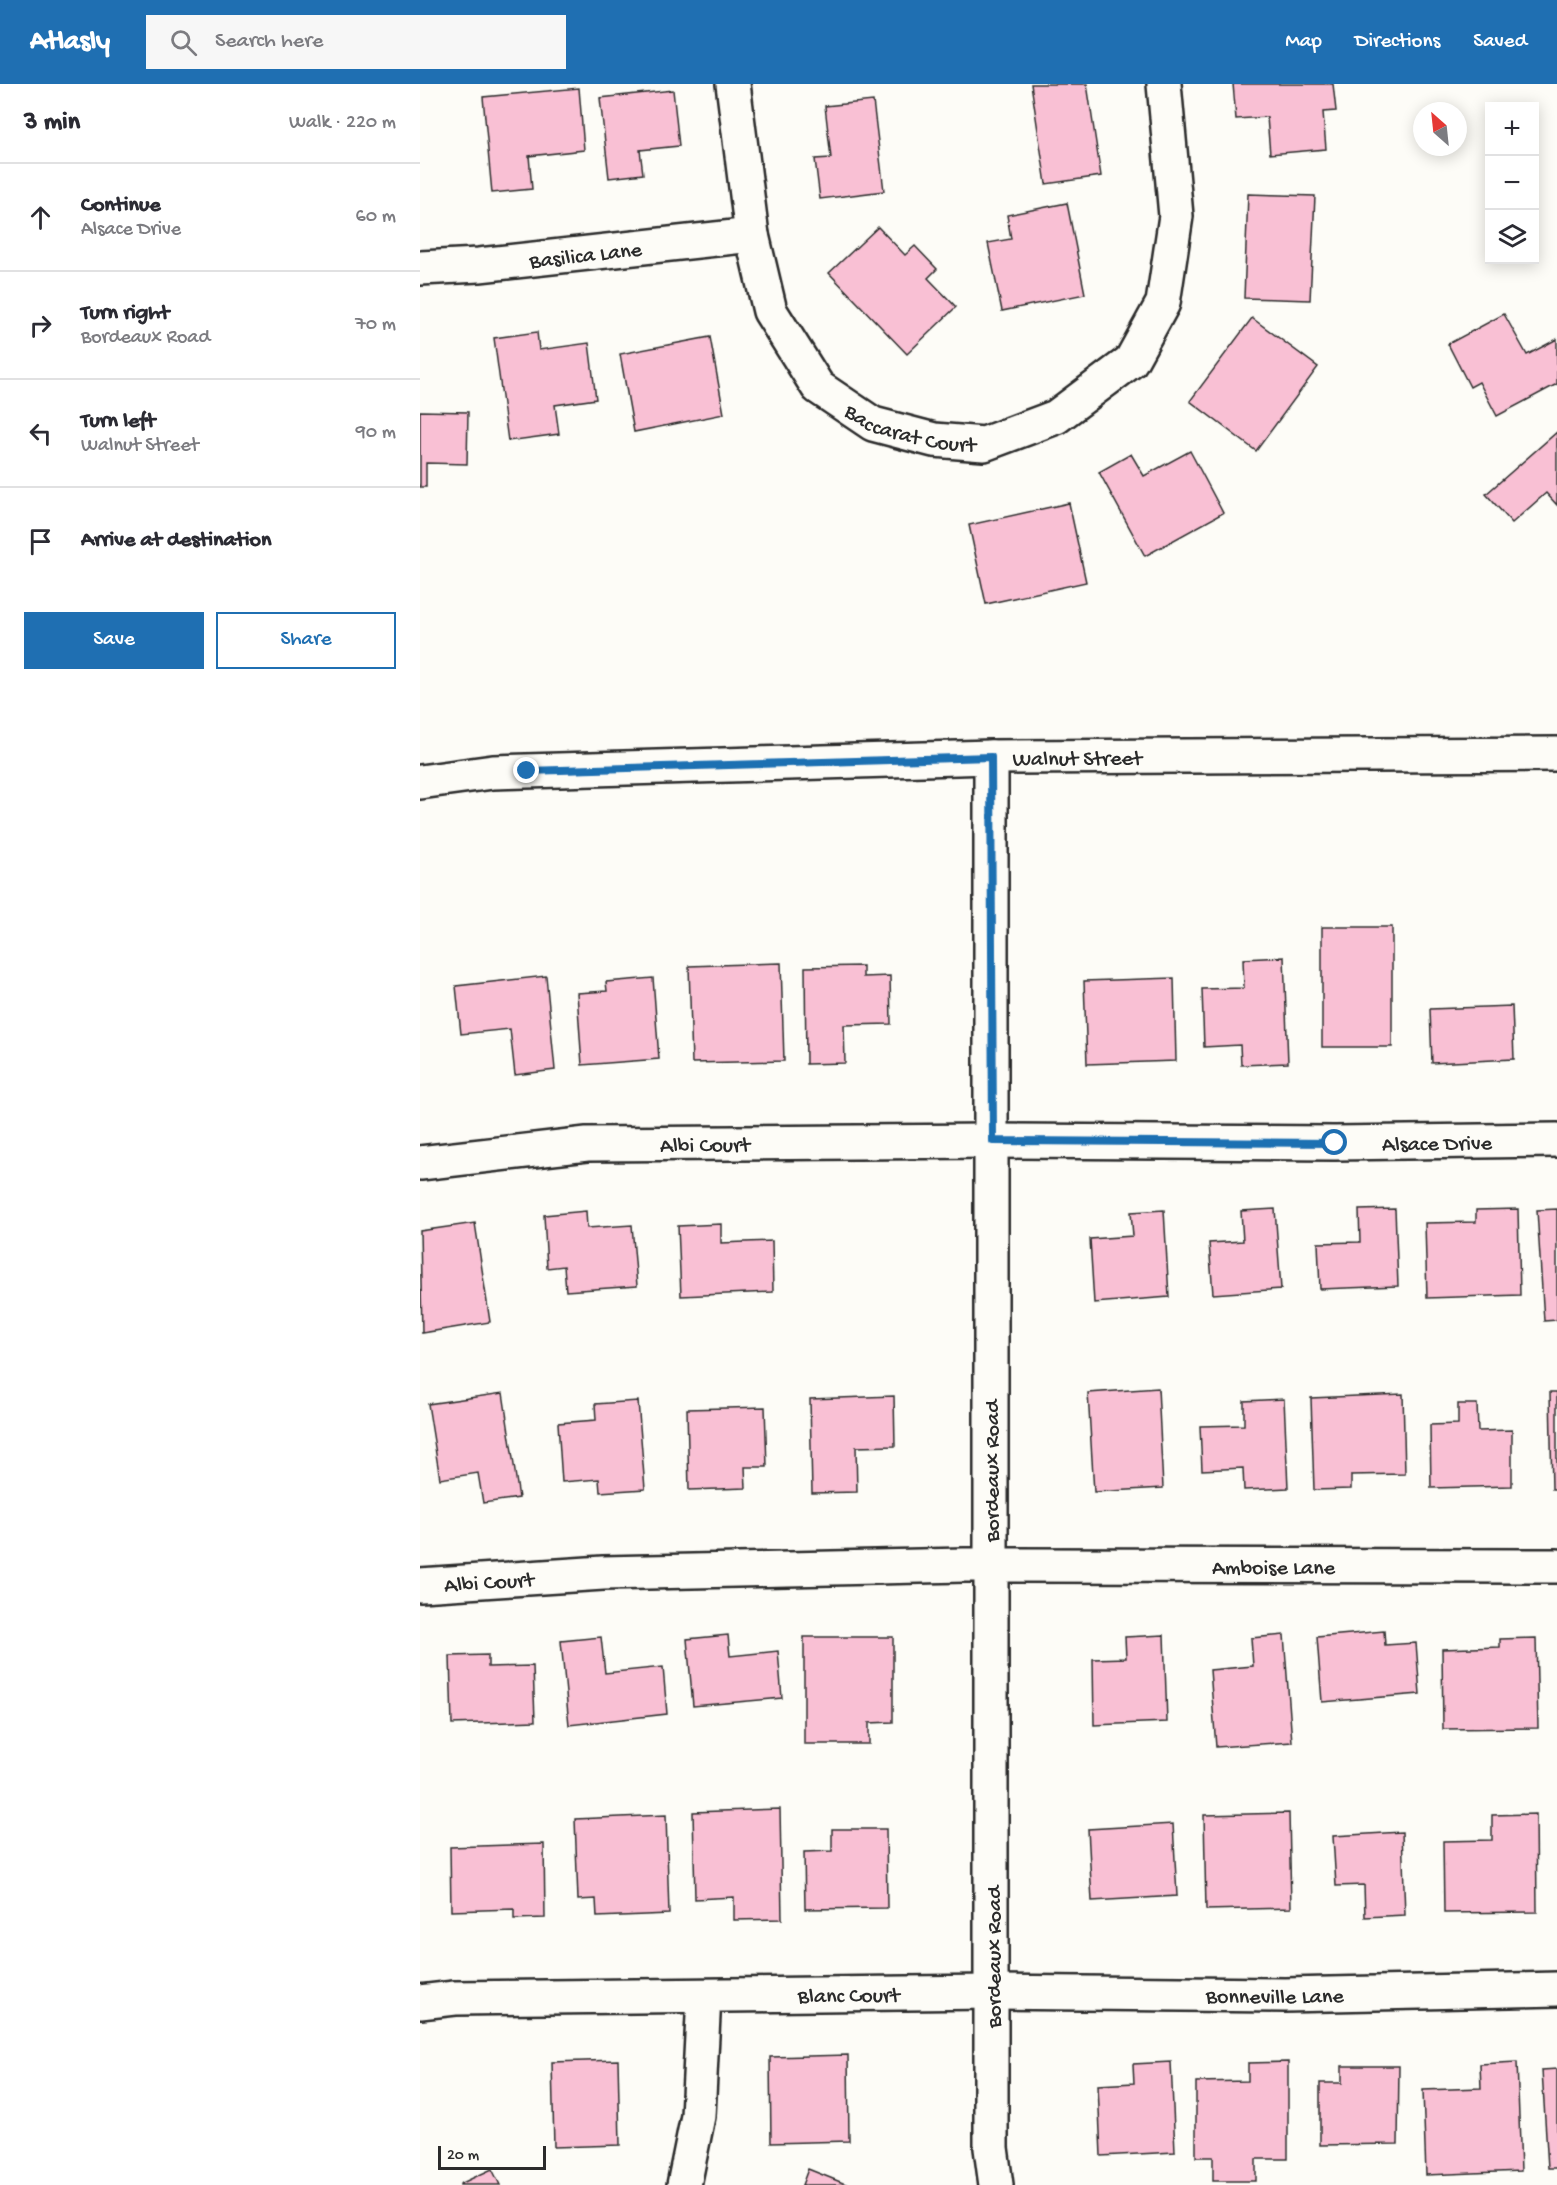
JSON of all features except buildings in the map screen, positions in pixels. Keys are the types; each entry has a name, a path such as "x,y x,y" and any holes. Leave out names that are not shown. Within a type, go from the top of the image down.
{"street":[{"name":"Baccarat Court","path":"733,84 752,235 770,311 818,387 873,423 934,440 984,444 1056,417 1131,361 1163,303 1176,216 1164,84"},
{"name":"Basilica Lane","path":"420,268 479,265 752,235"},
{"name":"Walnut Street","path":"420,783 493,772 991,757 1557,754"},
{"name":"Bordeaux Road","path":"991,757 992,2148 996,2185"},
{"name":"Alsace Drive","path":"993,1141 1335,1143 1557,1140"},
{"name":"Albi Court","path":"420,1163 587,1144 993,1141"},
{"name":"Albi Court","path":"420,1585 603,1573 990,1565"},
{"name":"Amboise Lane","path":"990,1565 1557,1566"},
{"name":"Bonneville Lane","path":"992,1992 1285,1995 1557,1989"},
{"name":"Blanc Court","path":"420,2002 455,1998 992,1992"},
{"path":"684,2185 698,2116 704,1996"}],"route":[{"path":"527,771 991,757 993,1141 1335,1143"}]}
